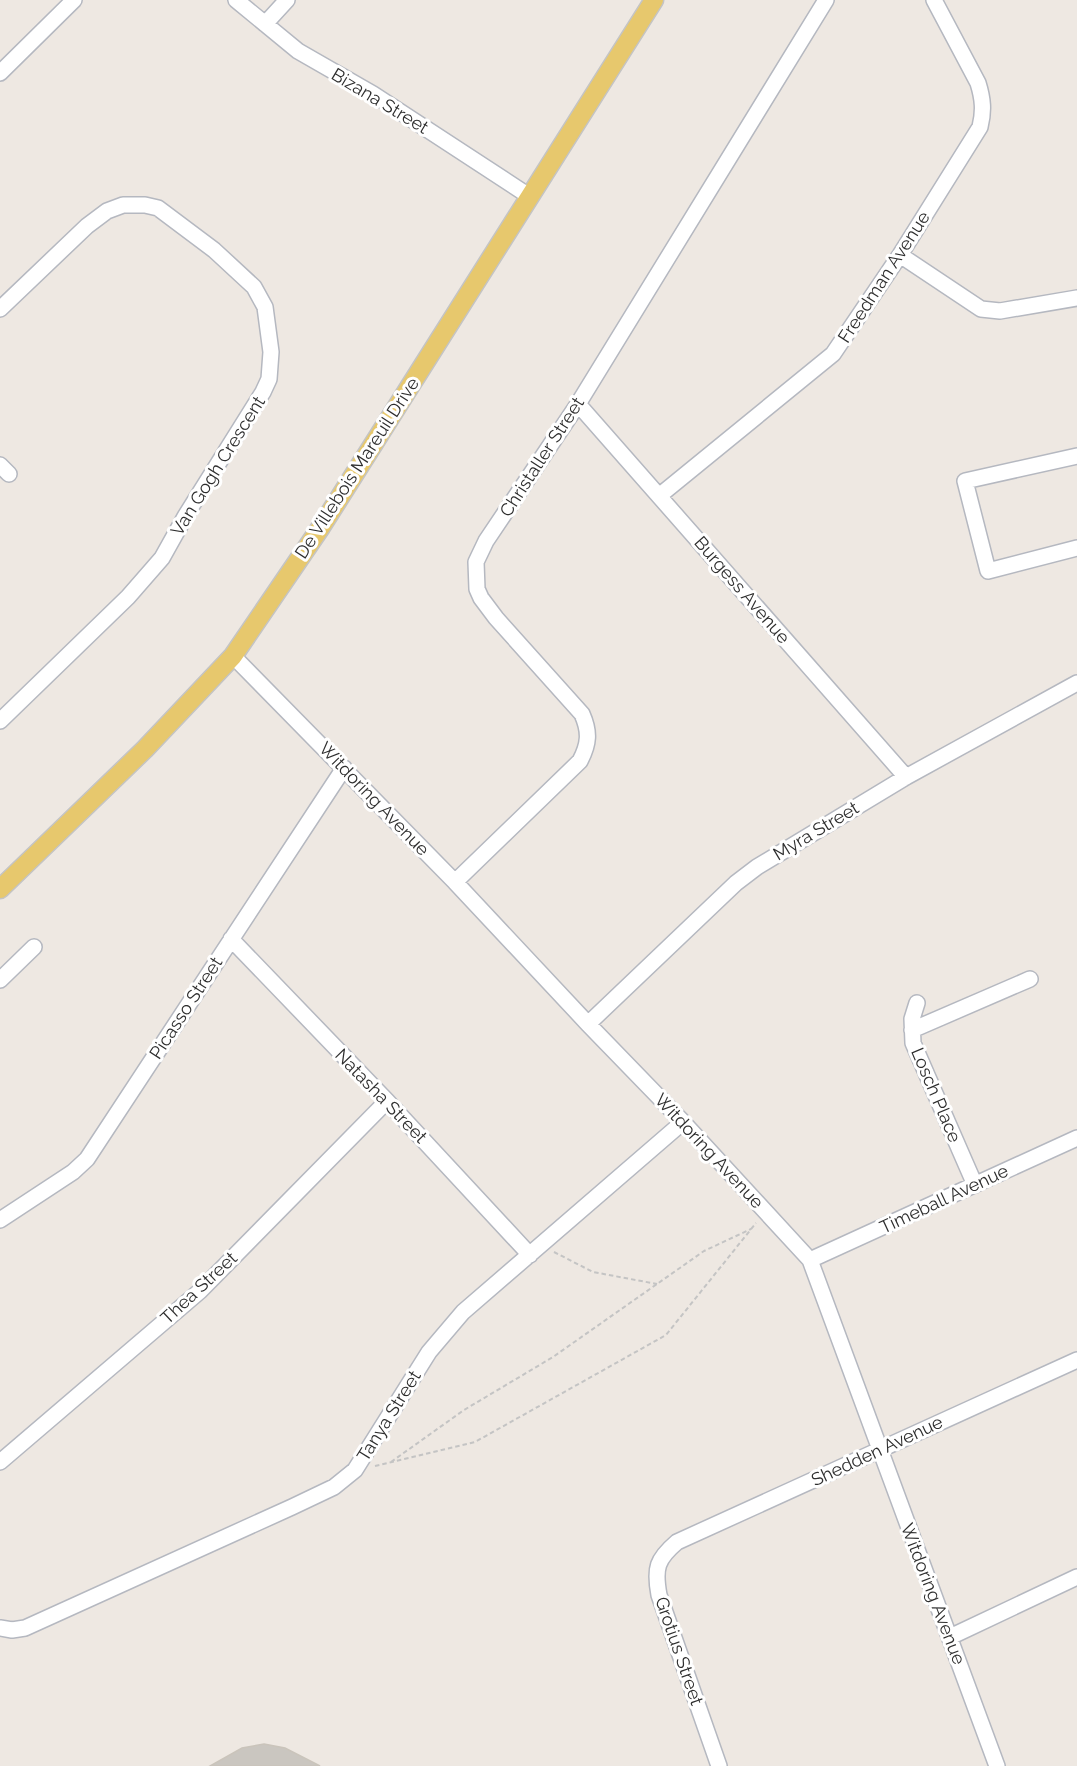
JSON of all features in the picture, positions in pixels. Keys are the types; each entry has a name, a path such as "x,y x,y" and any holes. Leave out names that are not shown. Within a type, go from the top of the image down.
{"main road":[{"name":"De Villebois Mareuil Drive","path":"0,889 144,749 233,656 321,527 654,0"}],"street":[{"path":"0,73 74,0"},
{"name":"Bizana Street","path":"236,0 297,51 373,94 529,196"},
{"path":"265,24 287,0"},
{"name":"Christaller Street","path":"455,882 580,761 587,747 587,726 582,714 496,618 477,589 476,562 486,541 578,404 826,0"},
{"name":"Freedman Avenue","path":"659,496 833,354 900,255 980,127 983,113 982,96 978,83 934,0"},
{"name":"Van Gogh Crescent","path":"0,309 87,226 107,211 123,206 144,205 158,208 214,250 254,287 264,307 271,365 269,379 263,393 186,515 162,558 128,597 0,721"},
{"path":"900,255 981,309 1000,311 1077,297"},
{"name":"Burgess Avenue","path":"578,404 906,777"},
{"path":"1077,456 965,481 988,571 1077,548"},
{"name":"Witdoring Avenue","path":"233,656 455,882 683,1122 810,1260 997,1766"},
{"name":"Myra Street","path":"588,1024 736,883 757,867 906,777 1077,683"},
{"name":"Picasso Street","path":"0,1220 73,1172 87,1159 344,768"},
{"name":"Natasha Street","path":"231,939 531,1255"},
{"path":"0,980 34,946"},
{"path":"912,1030 1030,979"},
{"name":"Losch Place","path":"917,1003 912,1019 913,1043 975,1185"},
{"name":"Thea Street","path":"0,1462 200,1291 387,1101"},
{"name":"Tanya Street","path":"0,1628 12,1630 26,1628 334,1487 355,1470 429,1352 464,1312 683,1122"},
{"name":"Timeball Avenue","path":"810,1260 1077,1138"},
{"name":"Shedden Avenue","path":"677,1542 1077,1360"},
{"name":"Grotius Street","path":"677,1542 664,1553 659,1561 655,1577 659,1595 719,1766"},
{"path":"950,1637 1077,1577"}],"path":[{"path":"355,1470 475,1442 666,1335 753,1227 764,1210"},
{"path":"390,1463 464,1410 553,1357 704,1251 753,1227"},
{"path":"545,1243 555,1253 593,1272 657,1284"}],"building":[{"path":"264,1744 285,1748 320,1766 210,1766 242,1748"}]}
